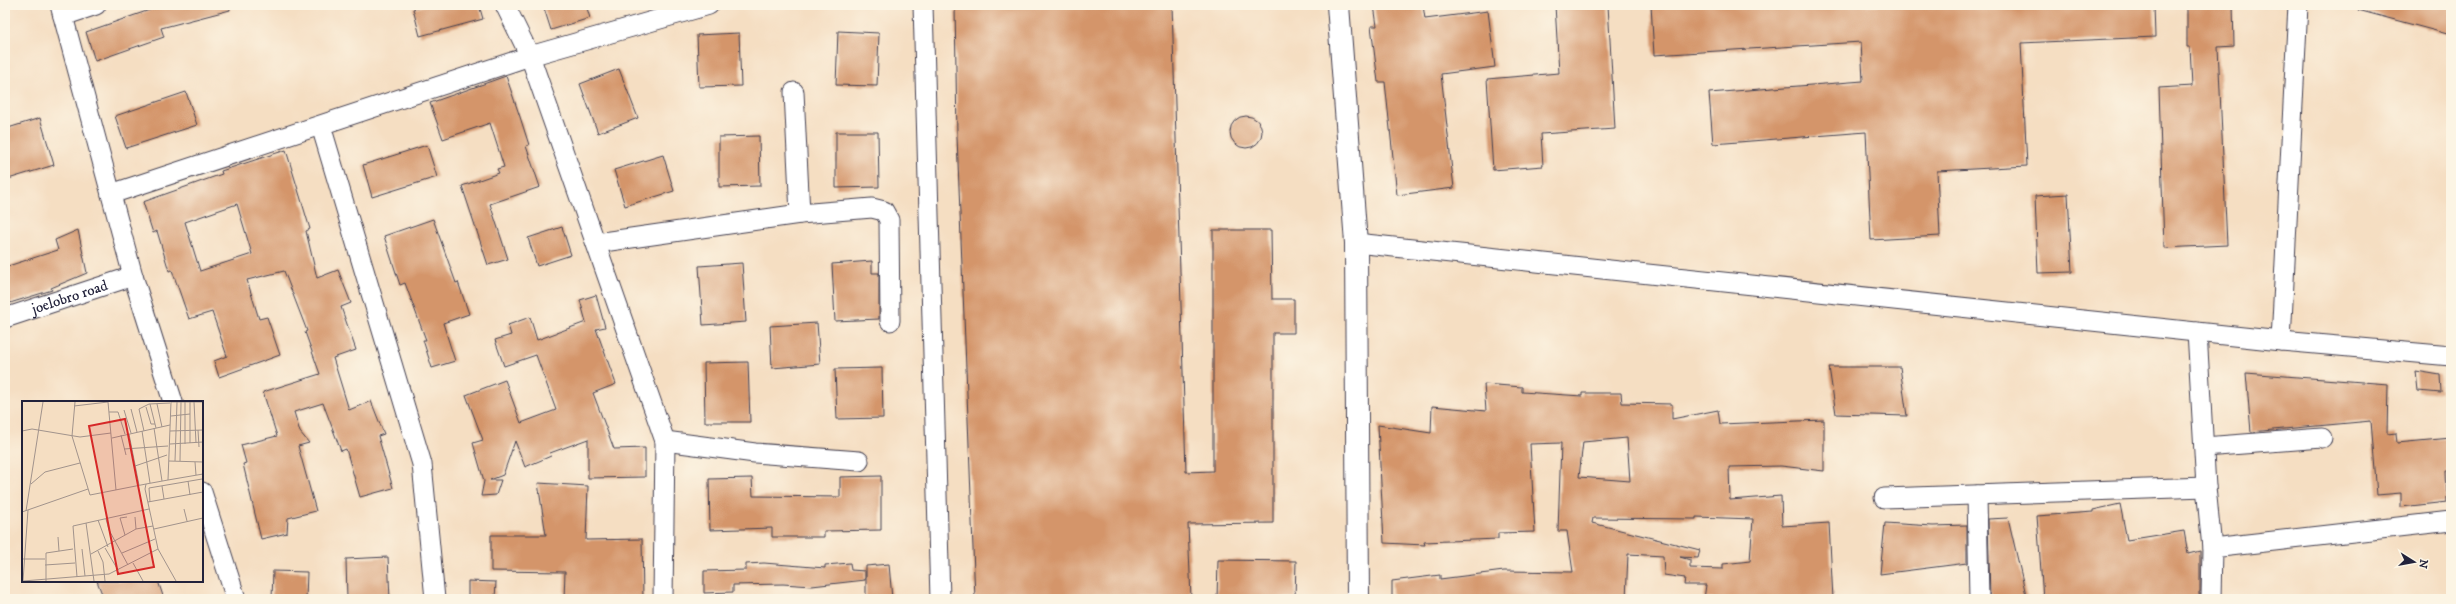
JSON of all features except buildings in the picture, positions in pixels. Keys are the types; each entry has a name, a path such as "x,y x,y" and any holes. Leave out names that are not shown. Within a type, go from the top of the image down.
{"street":[{"path":"96,5 61,11 133,276 174,401"},
{"path":"505,5 530,56 665,441 663,599"},
{"path":"111,194 530,56 709,5"},
{"path":"923,5 940,599"},
{"path":"1338,5 1356,242 1358,599"},
{"path":"2281,341 2298,5"},
{"path":"794,92 800,214"},
{"path":"321,126 422,464 435,599"},
{"path":"596,243 800,214 872,208 884,211 890,220 890,320"},
{"path":"1356,242 2281,341 2451,356"},
{"name":"joelobro road","path":"5,318 133,276"},
{"path":"2197,332 2206,487 2212,548 2211,599"},
{"path":"2204,447 2322,438"},
{"path":"665,441 755,453 859,461"},
{"path":"1884,498 2206,487"},
{"path":"203,495 236,599"},
{"path":"1976,495 1979,599"},
{"path":"2212,548 2451,521"}]}
